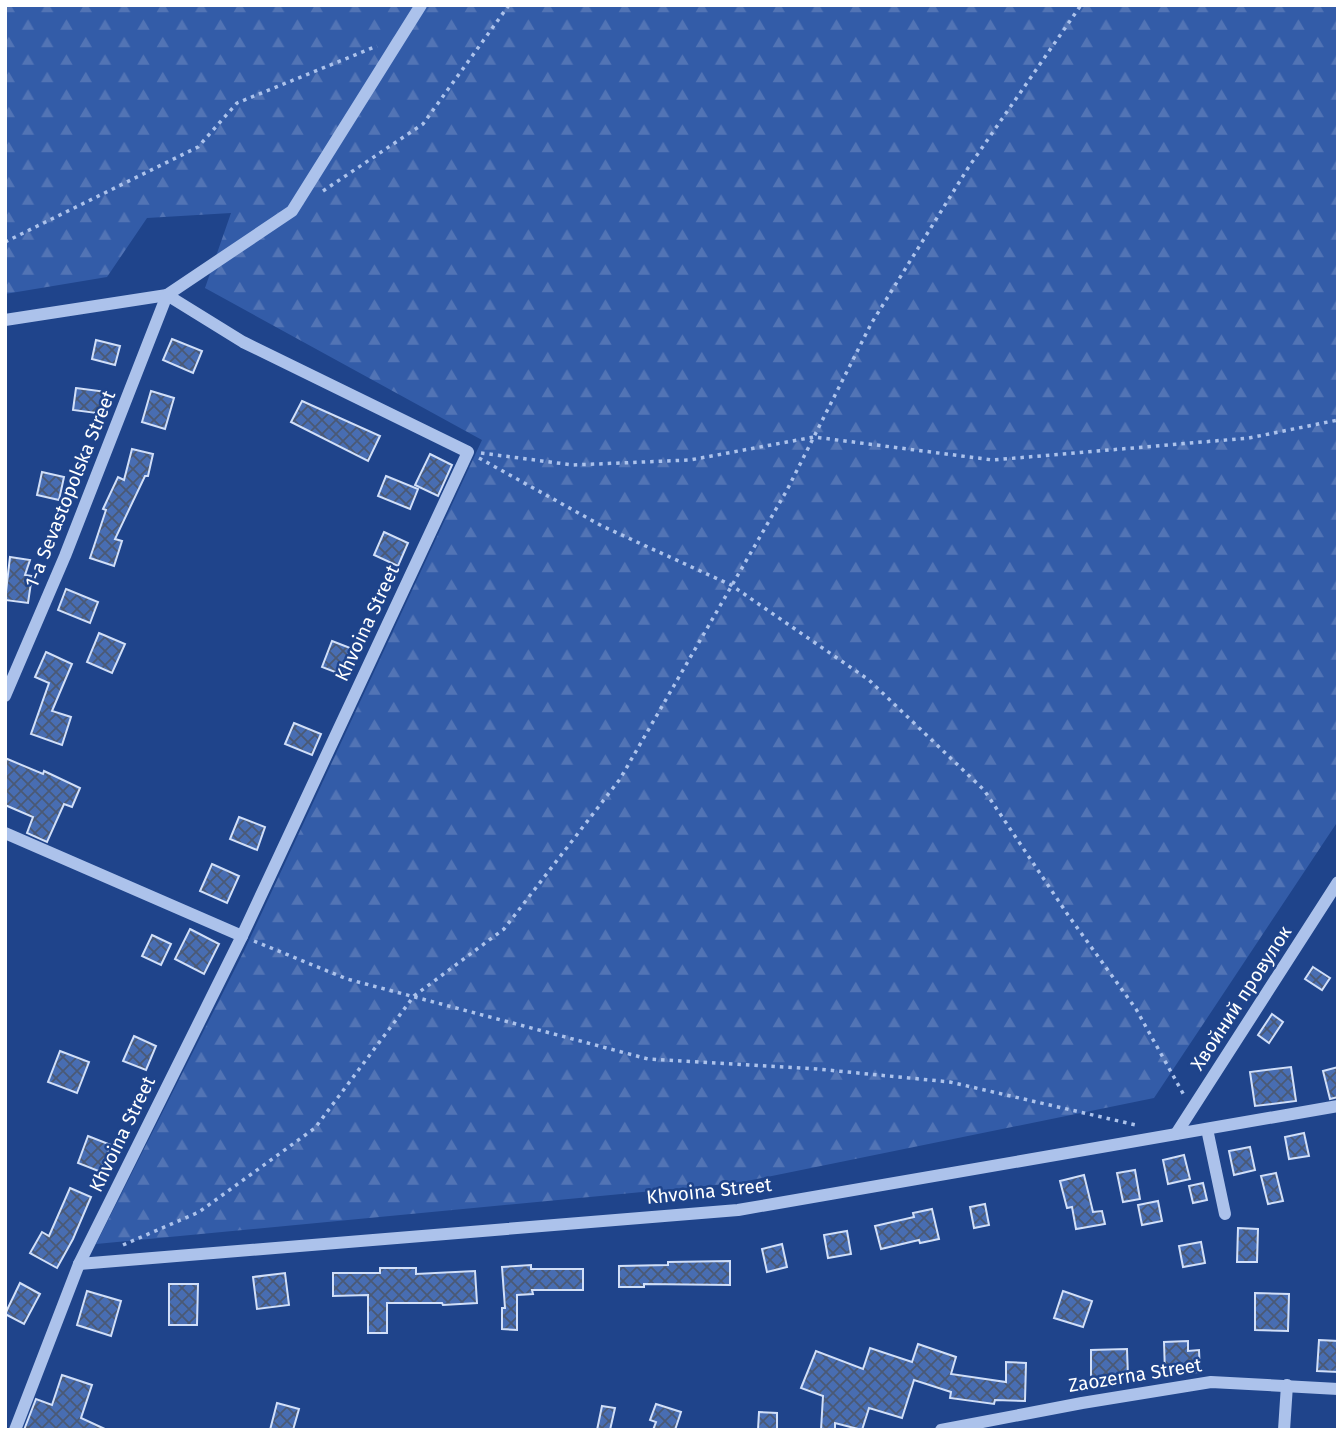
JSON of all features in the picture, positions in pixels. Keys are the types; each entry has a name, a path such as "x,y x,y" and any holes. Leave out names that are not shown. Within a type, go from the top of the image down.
{"street":[{"path":"5,320 167,295 292,211 421,5"},
{"path":"167,295 243,342 468,452"},
{"name":"1-a Sevastopolska Street","path":"5,695 65,556 167,295"},
{"name":"Khvoina Street","path":"15,1430 79,1264 242,936 468,452"},
{"path":"5,833 242,936"},
{"name":"Хвойний провулок","path":"1176,1134 1338,882"},
{"name":"Khvoina Street","path":"79,1264 738,1210 1338,1106"},
{"path":"1208,1129 1226,1214"},
{"name":"Zaozerna Street","path":"941,1430 1211,1382 1338,1389"},
{"path":"1284,1430 1287,1385"}],"path":[{"path":"314,197 423,124 509,5"},
{"path":"115,1248 199,1212 315,1128 414,996 504,929 620,779 787,490 871,324 968,167 1081,5"},
{"path":"5,242 198,147 237,103 377,46"},
{"path":"468,452 573,465 690,460 814,437 993,460 1249,438 1338,420"},
{"path":"468,452 602,526 731,585 869,680 984,790 1136,1009 1192,1110"},
{"path":"242,936 347,979 648,1059 817,1069 950,1082 1136,1125"}],"green space":[{"path":"5,5 1338,5 1338,821 1154,1098 737,1183 96,1244 244,951 482,440 205,288 231,213 147,218 107,277 5,294"}],"building":[{"path":"172,339 202,351 193,373 163,360"},
{"path":"96,340 120,346 115,365 92,359"},
{"path":"76,388 107,392 104,414 73,410"},
{"path":"151,391 174,398 165,429 142,422"},
{"path":"302,401 380,436 368,461 291,422"},
{"path":"132,449 153,454 148,476 145,476 115,539 122,541 114,566 90,558 106,510 103,509 118,477 124,480"},
{"path":"430,454 452,465 438,496 415,485"},
{"path":"42,472 64,477 59,500 37,495"},
{"path":"386,476 418,489 410,509 378,496"},
{"path":"384,532 408,543 398,566 374,555"},
{"path":"10,557 30,560 25,575 32,576 28,603 5,600"},
{"path":"66,589 98,602 90,623 58,610"},
{"path":"99,633 125,644 112,673 87,662"},
{"path":"332,641 358,651 348,677 322,667"},
{"path":"46,652 72,664 52,711 71,717 62,745 31,734 49,683 35,677"},
{"path":"294,723 321,734 312,755 285,744"},
{"path":"5,758 43,774 44,771 80,788 72,807 64,804 47,842 27,833 33,817 5,805"},
{"path":"239,817 265,827 257,850 230,839"},
{"path":"212,864 239,876 227,903 200,891"},
{"path":"190,929 219,944 204,974 175,959"},
{"path":"152,935 171,944 161,965 142,956"},
{"path":"1313,967 1330,978 1322,990 1305,979"},
{"path":"1272,1014 1283,1022 1269,1043 1258,1035"},
{"path":"134,1036 156,1046 146,1070 123,1061"},
{"path":"60,1051 89,1062 77,1093 48,1082"},
{"path":"1291,1067 1296,1101 1255,1106 1250,1072"},
{"path":"1338,1067 1338,1097 1330,1099 1323,1071"},
{"path":"1304,1133 1309,1156 1289,1159 1285,1137"},
{"path":"88,1136 111,1145 101,1172 78,1163"},
{"path":"1250,1147 1255,1170 1234,1175 1229,1151"},
{"path":"1184,1155 1190,1179 1168,1184 1163,1160"},
{"path":"1135,1170 1140,1199 1123,1202 1117,1173"},
{"path":"1276,1173 1283,1201 1268,1204 1261,1176"},
{"path":"1084,1175 1093,1212 1102,1211 1105,1224 1076,1229 1072,1207 1067,1208 1060,1181"},
{"path":"1203,1183 1207,1200 1193,1203 1189,1186"},
{"path":"70,1188 91,1197 57,1268 30,1253 42,1232 49,1236"},
{"path":"1158,1201 1162,1221 1142,1225 1138,1205"},
{"path":"985,1204 989,1225 974,1228 970,1207"},
{"path":"932,1209 939,1239 920,1243 919,1240 881,1249 875,1226 914,1217 913,1213"},
{"path":"1238,1228 1258,1229 1257,1262 1237,1262"},
{"path":"847,1231 851,1254 828,1258 824,1235"},
{"path":"1201,1242 1205,1263 1183,1267 1179,1246"},
{"path":"782,1244 787,1267 767,1272 762,1249"},
{"path":"730,1261 730,1285 644,1284 644,1287 619,1287 619,1266"},
{"path":"531,1265 531,1269 583,1269 583,1290 532,1290 533,1294 517,1295 517,1330 502,1329 502,1308 505,1308 502,1267"},
{"path":"380,1268 416,1268 416,1274 475,1271 477,1303 387,1303 387,1333 368,1333 368,1295 333,1296 333,1273 380,1273"},
{"path":"285,1273 289,1305 257,1309 253,1277"},
{"path":"20,1283 40,1294 24,1324 5,1314"},
{"path":"169,1284 198,1284 197,1325 169,1325"},
{"path":"87,1291 121,1301 111,1336 77,1325"},
{"path":"1063,1291 1092,1301 1083,1327 1054,1318"},
{"path":"1255,1293 1289,1294 1288,1331 1255,1330"},
{"path":"1319,1340 1338,1341 1338,1372 1317,1371"},
{"path":"1188,1341 1188,1351 1199,1350 1200,1372 1165,1373 1164,1342"},
{"path":"918,1344 956,1357 951,1374 1006,1382 1006,1362 1026,1363 1025,1401 995,1400 994,1404 950,1398 951,1392 914,1380 902,1418 869,1408 862,1430 835,1423 835,1430 821,1430 823,1396 801,1388 816,1351 863,1369 870,1348 912,1362"},
{"path":"1127,1349 1128,1377 1091,1378 1091,1350"},
{"path":"62,1375 92,1385 81,1418 107,1430 24,1430 36,1399 52,1405"},
{"path":"277,1403 299,1409 293,1430 270,1430"},
{"path":"656,1404 681,1412 675,1430 653,1430 656,1422 650,1420"},
{"path":"602,1406 615,1408 610,1430 597,1430"},
{"path":"759,1412 777,1413 777,1430 758,1430"}]}
